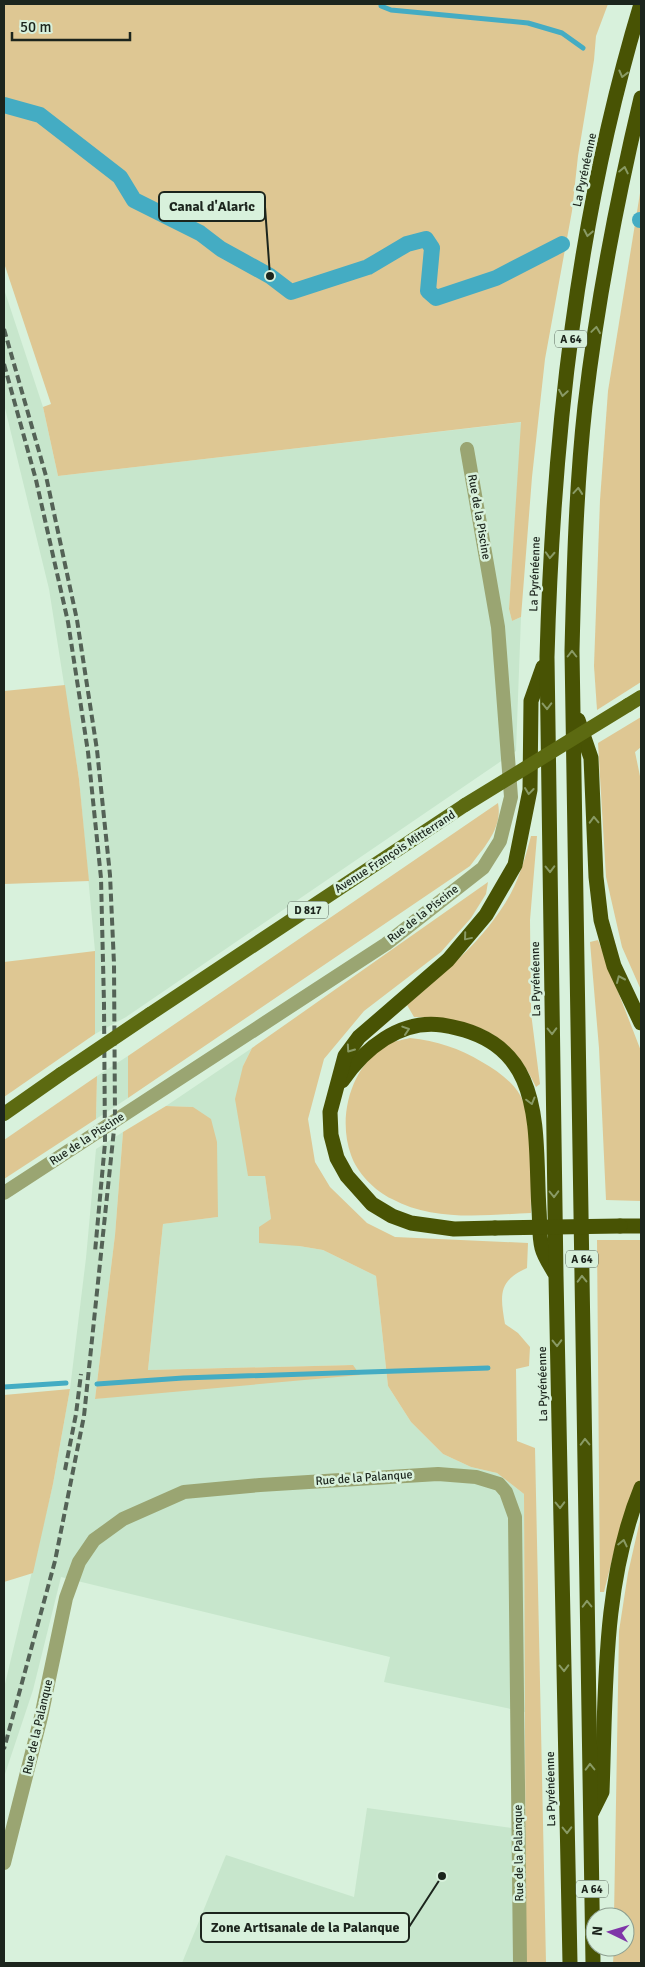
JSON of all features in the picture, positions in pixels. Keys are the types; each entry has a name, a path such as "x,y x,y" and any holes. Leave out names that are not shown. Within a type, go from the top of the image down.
{"highway":[{"name":"La Pyrénéenne","path":"570,1963 556,1276 547,658 553,512 563,394 584,256 602,157 641,4"},
{"name":"A 64","path":"593,1963 573,702 574,575 585,406 606,266 625,166 641,98"},
{"path":"547,658 531,701 530,790 515,865 486,915 448,960 359,1036 345,1056 333,1095 330,1112 331,1135 337,1158 347,1176 372,1204 392,1216 411,1223 454,1229 641,1226"},
{"path":"573,702 591,758 596,877 601,920 614,966 641,1023"},
{"path":"333,1095 354,1064 370,1047 388,1036 429,1023 456,1027 482,1036 510,1057 527,1085 535,1116 542,1248 556,1276"},
{"path":"591,1816 602,1792 609,1633 619,1560 628,1519 641,1488"}],"main road":[{"name":"Avenue François Mitterrand","path":"4,1114 150,1014 466,805 641,697"}],"street":[{"name":"Rue de la Piscine","path":"4,1193 386,944 483,868 500,841 511,797 498,627 467,449"},
{"name":"Rue de la Palanque","path":"4,1863 41,1717 66,1598 79,1562 94,1540 123,1519 184,1492 260,1485 438,1474 476,1477 498,1484 506,1492 515,1517 520,1963"}],"shaded area":[{"path":"4,4 608,4 596,36 594,60 578,156 572,211 545,359 532,477 521,617 512,621 509,609 521,422 58,476 43,407 51,404 4,263"},
{"path":"641,187 641,682 597,710 594,666 600,500 608,391"},
{"path":"4,289 43,407 58,476 522,422 509,609 512,621 521,617 516,751 126,1017 95,1034 95,951 79,779 49,589 4,404"},
{"path":"65,685 79,779 89,881 4,884 4,691"},
{"path":"641,717 641,747 635,752 641,781 641,990 622,947 606,877 598,743"},
{"path":"498,803 498,821 495,829 470,866 128,1098 128,1056"},
{"path":"531,836 537,836 530,920 531,1013 540,1084 536,1087 514,1052 487,1031 455,1021 414,1017 407,1005 464,954 490,925 511,893"},
{"path":"488,882 486,894 471,918 441,952 364,1011 324,1059 308,1119 315,1162 330,1187 367,1223 395,1237 528,1243 527,1268 511,1278 506,1284 503,1290 502,1305 505,1324 518,1333 530,1347 529,1366 516,1369 517,1441 535,1448 546,1963 526,1963 524,1494 497,1473 471,1467 443,1454 411,1422 388,1386 376,1276 323,1250 259,1243 259,1227 271,1219 265,1176 248,1176 235,1099 243,1066 252,1048"},
{"path":"598,940 641,1051 641,1201 606,1200 599,1048 590,942"},
{"path":"95,951 95,1034 4,1097 4,962"},
{"path":"410,1038 439,1043 465,1053 498,1072 517,1090 525,1107 530,1136 531,1213 478,1216 425,1211 386,1196 367,1181 358,1168 351,1155 346,1125 350,1093 356,1078 375,1053 388,1044"},
{"path":"252,1048 243,1066 248,1175 265,1176 271,1219 299,1246 323,1250 376,1276 388,1386 411,1422 443,1454 471,1467 497,1473 524,1494 525,1712 384,1682 390,1657 61,1577 33,1690 4,1777 4,1688 53,1484 70,1389 86,1258 96,1149 123,1132 115,1235 95,1399 353,1365 148,1370 163,1224 218,1217 193,1107 166,1106"},
{"path":"128,1056 128,1098 96,1119 97,1076"},
{"path":"97,1076 96,1119 4,1179 4,1140"},
{"path":"166,1106 193,1107 211,1119 217,1142 218,1217 163,1224 148,1370 353,1365 360,1375 95,1399 115,1235 123,1132"},
{"path":"597,1240 641,1240 641,1477 618,1536 604,1592 600,1592"},
{"path":"70,1389 53,1484 33,1573 4,1582 4,1395"},
{"path":"641,1516 641,1960 639,1963 613,1963 613,1957 635,1957 635,1907 614,1907 619,1631 628,1573"},
{"path":"367,1808 526,1830 527,1963 182,1963 226,1855 354,1897"}],"waterway":[{"path":"381,4 381,6 391,10 528,23 562,33 583,48"},
{"path":"4,105 40,115 120,177 134,200 200,233 221,249 270,276 291,292 368,267 407,244 426,239 432,248 428,291 436,298 496,278 562,244"},
{"path":"97,1384 183,1378 488,1368"},
{"path":"4,1387 66,1383"}],"railway":[{"path":"4,329 46,476 77,620 97,750 110,875 114,964 115,1120 84,1416 55,1561 4,1749"},
{"path":"4,364 36,480 68,622 88,752 101,878 105,1143 95,1252"},
{"path":"65,1470 76,1414 81,1374"}],"place":[{"name":"Canal d'Alaric","path":"270,276"},
{"name":"Zone Artisanale de la Palanque","path":"442,1876"}]}
